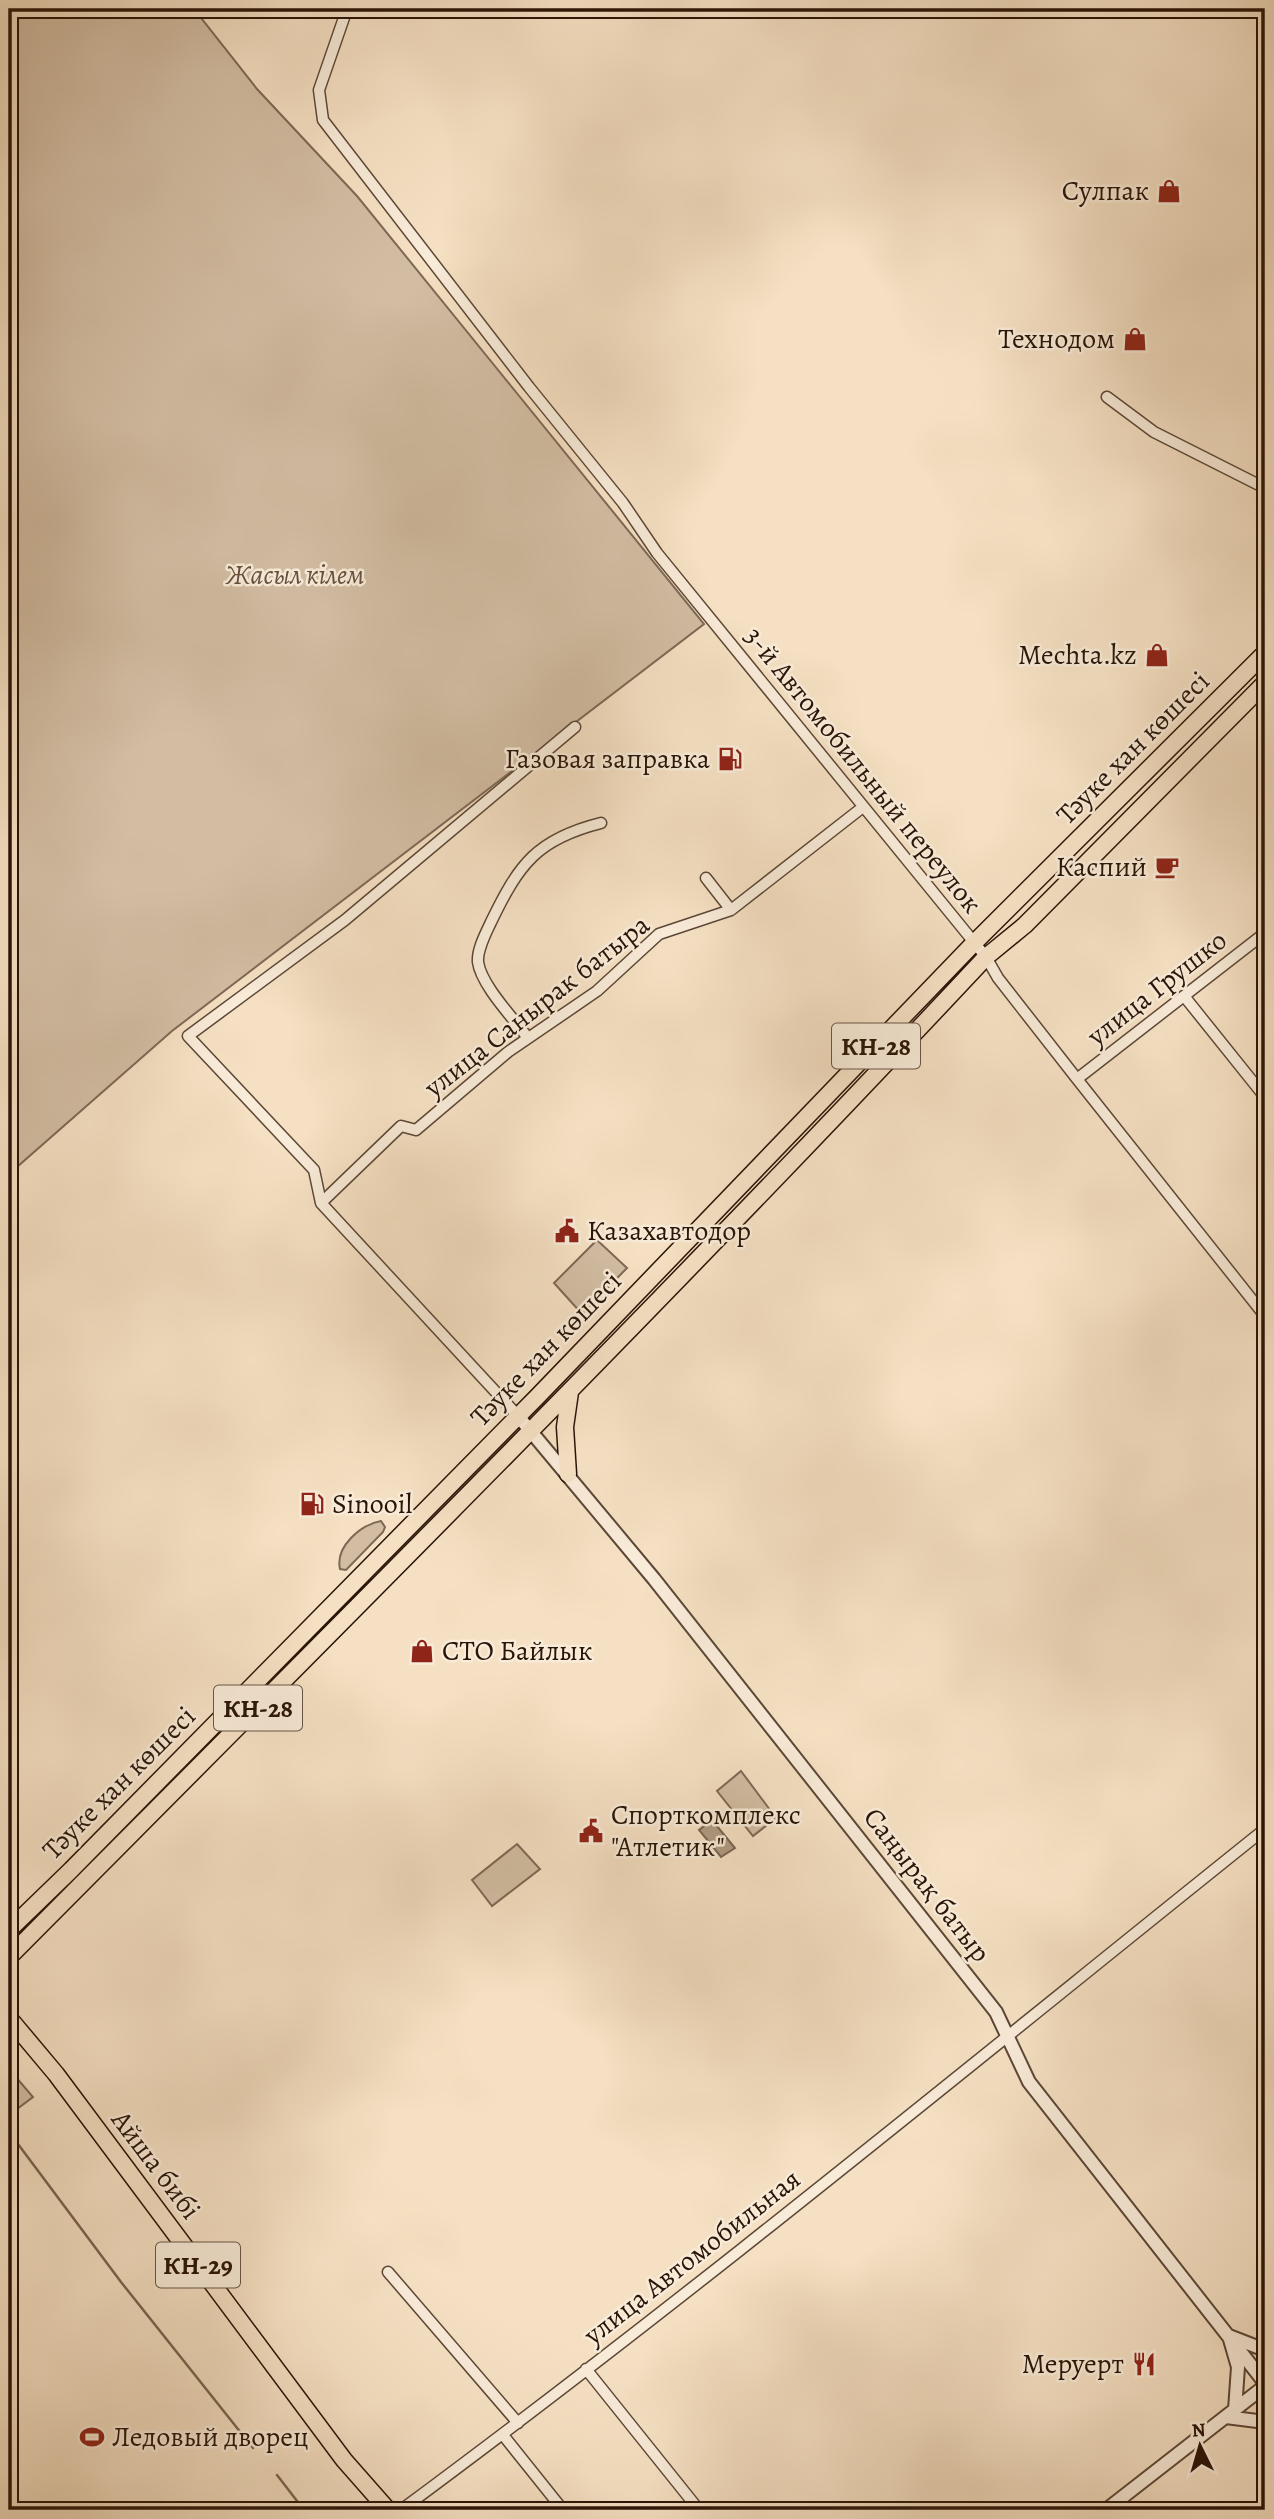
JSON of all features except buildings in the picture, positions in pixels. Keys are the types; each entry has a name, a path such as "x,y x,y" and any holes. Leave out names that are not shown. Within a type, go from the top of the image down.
{"main road":[{"name":"Тәуке хан көшесі","path":"9,1930 518,1416 974,943 1265,653"},
{"name":"Тәуке хан көшесі","path":"9,1957 532,1431 832,1121 986,957 1025,925 1265,682"},
{"path":"568,1474 565,1427 570,1392"},
{"name":"Айша бибі","path":"9,2018 56,2074 344,2460 388,2510"}],"street":[{"name":"3-й Автомобильный переулок","path":"347,9 319,90 319,112 323,120 623,503 657,553 986,957 999,978 1077,1079 1265,1316"},
{"path":"1107,397 1154,432 1265,488"},
{"path":"518,1416 321,1203 314,1170 188,1036 345,920 575,727"},
{"name":"улица Санырак батыра","path":"321,1203 401,1126 416,1130 528,1038 597,991 659,934 732,910 863,807"},
{"path":"528,1038 494,994 478,962 482,942 520,867 547,844 601,823"},
{"path":"706,878 732,910"},
{"name":"улица Грушко","path":"1077,1079 1265,933"},
{"path":"1184,996 1265,1094"},
{"name":"Саңырақ батыр","path":"518,1416 654,1578 996,2012 1029,2082 1265,2385"},
{"name":"улица Автомобильная","path":"401,2510 503,2435 1265,1829"},
{"path":"388,2272 518,2423"},
{"path":"1229,2336 1265,2350"},
{"path":"1229,2336 1238,2367 1231,2413"},
{"path":"586,2369 699,2510"},
{"path":"1106,2510 1265,2385"},
{"path":"1231,2413 1265,2422"},
{"path":"503,2435 563,2510"}],"green space":[{"name":"Жасыл кілем","path":"9,9 194,9 257,89 357,196 704,624 172,1031 9,1174"},
{"path":"597,1240 627,1268 582,1314 554,1283"},
{"path":"381,1521 385,1527 383,1532 346,1570 340,1569 339,1561 345,1545 357,1532"},
{"path":"741,1771 776,1818 753,1836 717,1791"},
{"path":"517,1844 540,1869 492,1906 472,1880"},
{"path":"9,2069 33,2097 9,2115"}],"shaded area":[{"path":"712,1820 735,1848 721,1857 699,1830"}],"waterway":[{"path":"9,2132 121,2282 253,2448"},
{"path":"277,2475 304,2510"}],"place":[{"name":"Сулпак","path":"1169,191"},
{"name":"Технодом","path":"1135,339"},
{"name":"Mechta.kz","path":"1157,655"},
{"name":"Газовая заправка","path":"730,759"},
{"name":"Каспий","path":"1167,867"},
{"name":"Казахавтодор","path":"567,1231"},
{"name":"Sinooil","path":"312,1504"},
{"name":"СТО Байлык","path":"422,1651"},
{"name":"Спорткомплекс \"Атлетик\"","path":"591,1831"},
{"name":"Меруерт","path":"1144,2364"},
{"name":"Ледовый дворец","path":"92,2437"}]}
